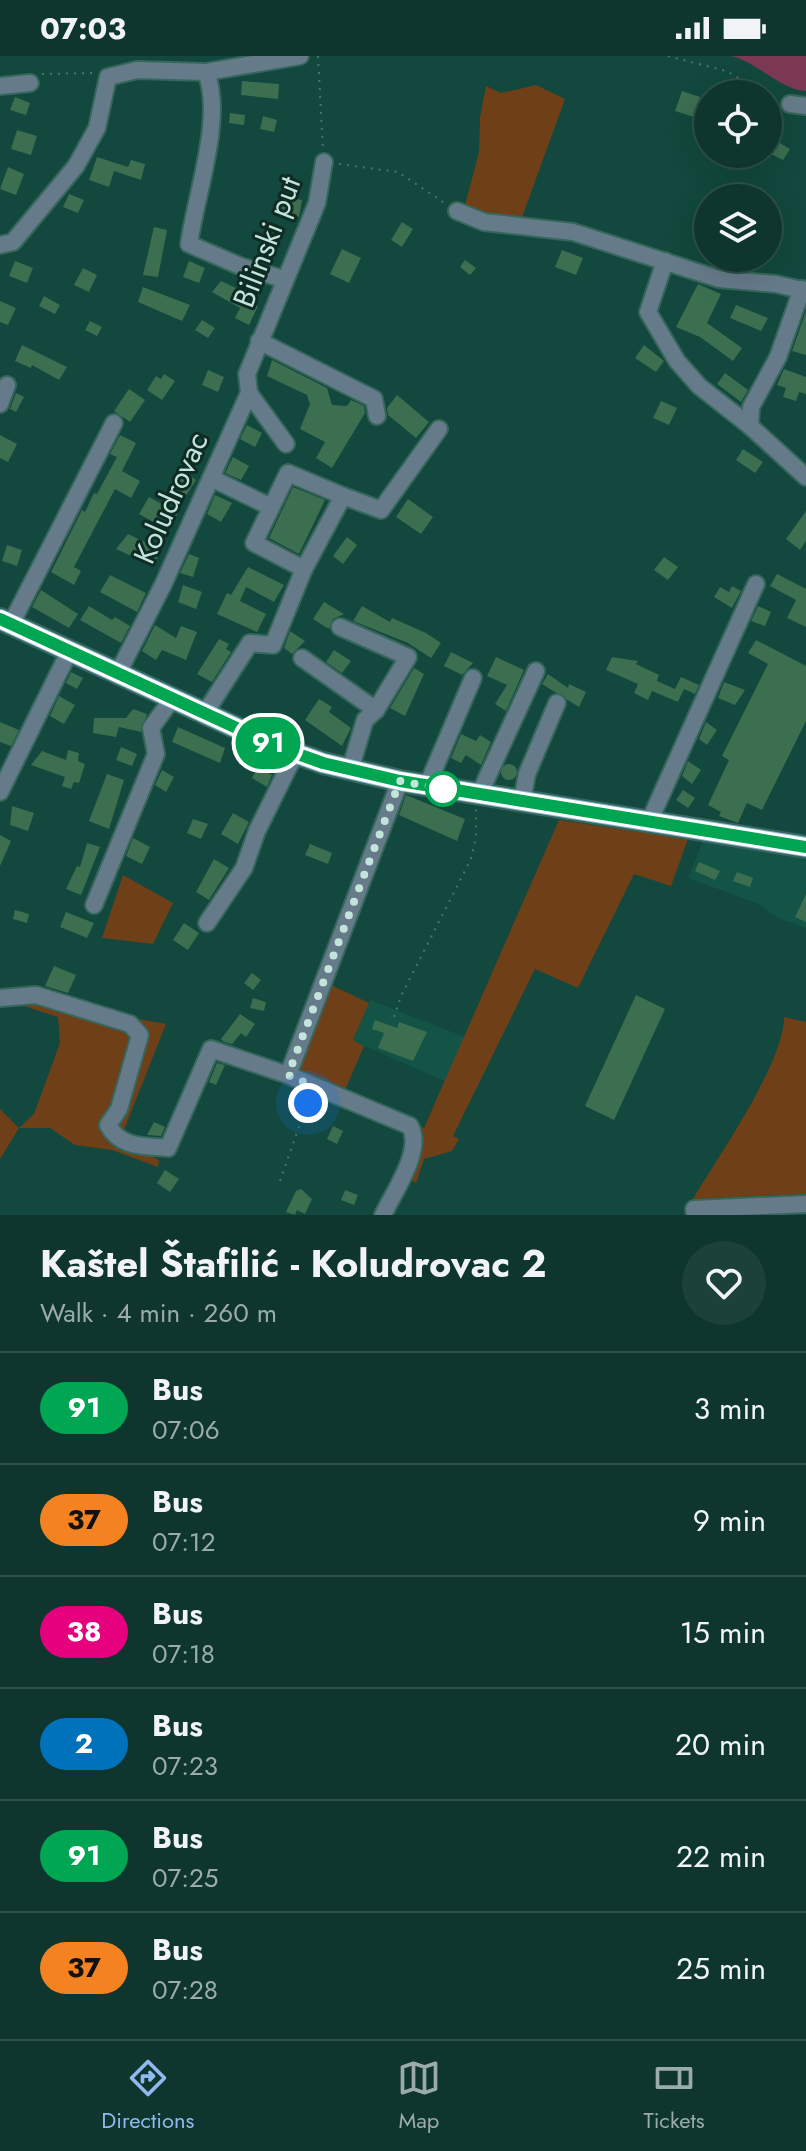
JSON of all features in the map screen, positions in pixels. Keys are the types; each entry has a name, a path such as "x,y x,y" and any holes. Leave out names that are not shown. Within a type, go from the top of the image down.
{"main road":[{"path":"6,622 295,754 350,770 478,795 806,847"}],"street":[{"path":"0,245 13,242 76,166 97,128 108,77 137,70 206,72 300,56"},
{"path":"206,72 213,93 214,117 189,244 240,266 283,279"},
{"path":"0,86 30,83"},
{"name":"Bilinski put","path":"259,341 317,203 324,162"},
{"path":"457,211 484,222 573,232 719,279 804,290 778,357 751,407 750,426"},
{"path":"665,261 648,312 677,361 699,386 750,426 806,477"},
{"path":"259,341 374,399 377,416"},
{"name":"Koludrovac","path":"117,675 249,393 247,374 259,341"},
{"path":"0,404 7,385"},
{"path":"249,393 286,444"},
{"path":"6,622 114,423"},
{"path":"304,569 254,543 288,473 381,510 439,429"},
{"path":"211,478 271,507"},
{"path":"205,713 250,643 273,645 304,569 343,496"},
{"path":"649,822 756,584"},
{"path":"340,627 408,657 376,710 365,720 350,770"},
{"path":"0,792 69,652"},
{"path":"302,658 376,710"},
{"path":"478,795 536,671"},
{"path":"427,786 473,678"},
{"path":"94,905 156,754 151,728 172,699"},
{"path":"522,801 527,774 557,703"},
{"path":"207,923 244,868 257,831 295,754"},
{"path":"288,1075 400,781"},
{"path":"0,998 36,995 130,1024 140,1035 119,1109 108,1125 115,1138 132,1144 168,1148 211,1049 288,1075 410,1126 414,1133 410,1158 383,1215"},
{"path":"695,1215 694,1209 806,1204"}],"path":[{"path":"318,56 324,162 398,172 457,211"},
{"path":"668,56 726,71 742,80"},
{"path":"30,83 34,75 52,73 99,73 108,77"},
{"path":"394,1017 401,996 471,859 476,837 478,795"},
{"path":"280,1181 313,1086"}],"shaded area":[{"path":"731,56 806,56 806,91 787,86 782,80"},
{"path":"536,85 565,99 521,220 481,214 465,205 479,152 480,117 486,86 501,93"},
{"path":"559,820 688,839 671,886 634,874 578,988 535,969 453,1136 459,1139 452,1151 424,1159 416,1183 407,1177 420,1143 414,1124 424,1128"},
{"path":"703,841 806,858 806,928 780,919 759,904 688,878"},
{"path":"123,875 173,903 153,944 102,938"},
{"path":"327,983 369,1003 353,1040 364,1046 343,1095 300,1075 295,1064"},
{"path":"370,1000 465,1037 445,1081 353,1041"},
{"path":"11,1002 30,1002 131,1030 139,1019 166,1024 118,1145 135,1148 159,1160 158,1167 112,1150 75,1145 50,1128 19,1128 34,1114 60,1043 58,1017"},
{"path":"784,1017 806,1022 806,1194 693,1199 762,1084 781,1036"},
{"path":"0,1109 19,1128 0,1159"}],"building":[{"path":"242,81 279,84 278,99 241,95"},
{"path":"682,91 694,95 694,117 675,111"},
{"path":"15,97 30,103 26,115 10,110"},
{"path":"230,113 245,115 244,125 229,123"},
{"path":"263,116 277,120 274,132 260,129"},
{"path":"17,130 37,136 31,155 11,149"},
{"path":"782,144 790,149 782,160"},
{"path":"97,157 128,167 131,160 145,164 141,180 114,171 109,187 89,180"},
{"path":"8,167 24,174 16,195 0,189"},
{"path":"69,194 84,200 78,213 63,207"},
{"path":"283,196 302,200 299,217 280,213"},
{"path":"402,222 413,229 402,247 391,240"},
{"path":"154,227 167,230 158,277 143,275"},
{"path":"342,249 361,258 349,283 330,274"},
{"path":"562,250 583,258 576,275 555,267"},
{"path":"465,260 476,268 470,275 460,267"},
{"path":"15,261 33,268 27,283 9,276"},
{"path":"189,261 205,268 199,283 183,277"},
{"path":"83,268 97,275 89,292 74,285"},
{"path":"221,281 236,288 232,295 258,306 249,325 235,318 240,308 212,292"},
{"path":"698,284 721,294 707,323 742,348 733,361 700,337 676,327"},
{"path":"143,287 190,305 182,321 138,302"},
{"path":"44,296 60,305 55,314 39,306"},
{"path":"0,301 16,308 8,325 0,322"},
{"path":"736,305 768,318 761,331 730,318"},
{"path":"806,311 806,355 792,351"},
{"path":"202,320 215,328 208,338 195,330"},
{"path":"90,321 102,327 97,336 85,330"},
{"path":"22,345 67,367 59,380 32,365 31,368 15,361"},
{"path":"644,345 664,361 656,372 635,358"},
{"path":"272,360 327,388 332,405 347,406 351,400 364,406 365,413 332,468 316,458 325,442 300,429 310,404 307,395 267,376"},
{"path":"784,369 806,377 806,394 799,392 796,401 783,397 786,388 777,385"},
{"path":"208,370 224,377 218,392 202,385"},
{"path":"725,373 748,390 741,402 717,384"},
{"path":"164,374 175,381 162,400 147,390 156,376 161,379"},
{"path":"129,389 145,400 130,422 114,411"},
{"path":"16,393 24,397 16,412 10,409"},
{"path":"397,395 429,422 416,438 388,415 387,408"},
{"path":"661,401 677,408 669,425 653,418"},
{"path":"247,425 262,433 255,447 240,439"},
{"path":"0,435 17,444 8,462 0,458"},
{"path":"120,435 136,443 122,471 140,481 131,498 115,489 74,567 81,571 74,585 51,572 82,510 85,512 94,493 97,494 117,457 110,454"},
{"path":"743,449 763,462 755,473 736,460"},
{"path":"233,457 249,466 241,480 225,473"},
{"path":"180,469 196,480 185,497 169,486"},
{"path":"293,487 325,500 299,554 269,538"},
{"path":"215,495 232,503 221,522 207,514"},
{"path":"149,497 178,513 168,530 139,514"},
{"path":"408,499 433,517 421,534 396,517"},
{"path":"806,511 806,541 800,550 786,539"},
{"path":"128,534 161,550 153,566 116,549"},
{"path":"347,537 357,545 343,564 333,556"},
{"path":"7,545 22,550 17,566 2,561"},
{"path":"189,554 199,558 193,577 180,573"},
{"path":"664,557 678,567 668,580 654,570"},
{"path":"248,567 284,585 274,602 246,587 240,601 266,614 257,632 217,614 227,593 231,595"},
{"path":"777,574 806,589 806,627 787,618 796,600 770,586"},
{"path":"110,575 146,593 137,612 100,592"},
{"path":"183,585 202,592 196,609 178,602"},
{"path":"732,586 741,591 732,608 714,597 720,587 729,592"},
{"path":"41,590 78,614 69,628 32,607"},
{"path":"324,602 344,614 333,619 329,629 313,619"},
{"path":"89,606 112,620 115,617 130,626 121,643 80,620"},
{"path":"362,606 390,622 392,618 426,633 441,643 431,658 408,643 353,621"},
{"path":"758,606 771,612 765,626 751,621"},
{"path":"155,625 176,638 181,626 197,632 186,660 162,650 156,660 142,651"},
{"path":"290,631 305,641 292,654 284,648"},
{"path":"219,639 229,644 226,649 231,652 212,682 197,674"},
{"path":"756,640 806,666 806,721 762,810 747,803 738,823 719,816 721,812 708,805 729,760 722,756 768,664 748,653"},
{"path":"334,650 351,661 342,673 326,662"},
{"path":"451,652 473,663 462,675 444,666"},
{"path":"496,657 524,670 506,711 495,704 507,685 487,676"},
{"path":"612,657 638,661 636,664 659,675 657,681 675,689 681,677 699,685 695,694 684,689 678,702 652,691 648,700 634,693 638,684 606,670"},
{"path":"414,668 424,674 405,716 390,708"},
{"path":"71,672 83,678 77,689 66,683"},
{"path":"548,674 568,688 569,684 586,692 579,707 542,684"},
{"path":"724,682 745,690 735,705 718,698"},
{"path":"59,696 75,705 64,724 50,716"},
{"path":"319,699 332,707 329,712 351,728 342,746 305,720"},
{"path":"133,709 147,714 141,732 119,727 116,737 93,733 94,718 126,718"},
{"path":"0,722 19,730 11,746 0,742"},
{"path":"706,722 717,730 707,745 699,739"},
{"path":"178,727 225,748 220,763 172,742"},
{"path":"461,734 476,741 480,735 491,742 481,765 466,755 461,763 451,758"},
{"path":"121,747 137,754 132,766 116,760"},
{"path":"68,750 79,753 78,761 85,764 79,783 74,782 71,789 62,786 65,777 31,765 42,751 66,760"},
{"path":"688,761 701,770 692,784 682,776"},
{"path":"509,764 515,766 515,778 509,780 503,778 501,772 503,766"},
{"path":"258,767 272,775 267,787 252,778"},
{"path":"162,770 174,777 166,792 155,785"},
{"path":"107,774 124,780 109,829 89,821"},
{"path":"683,790 695,798 688,808 676,800"},
{"path":"406,795 465,819 457,841 399,815"},
{"path":"12,806 34,813 28,831 10,825"},
{"path":"233,813 249,822 238,844 221,834"},
{"path":"193,819 208,824 201,839 187,833"},
{"path":"0,835 11,841 0,866"},
{"path":"133,838 150,847 142,864 126,856"},
{"path":"87,843 100,847 81,895 66,889 77,866 80,867"},
{"path":"310,844 332,853 328,864 305,855"},
{"path":"214,859 229,868 209,900 196,892"},
{"path":"699,862 720,871 715,880 695,871"},
{"path":"737,872 753,878 750,887 733,881"},
{"path":"806,894 806,922 795,917"},
{"path":"15,910 29,914 27,923 13,919"},
{"path":"66,912 94,923 87,938 60,927"},
{"path":"184,923 199,933 188,950 173,940"},
{"path":"54,966 76,975 68,993 45,986"},
{"path":"252,973 261,980 253,990 244,983"},
{"path":"636,995 665,1009 614,1120 585,1106"},
{"path":"253,998 266,1002 264,1011 250,1008"},
{"path":"240,1014 255,1024 246,1037 241,1033 232,1044 224,1042 221,1039"},
{"path":"375,1020 397,1028 399,1022 427,1032 413,1061 378,1048 384,1033 372,1029"},
{"path":"217,1063 225,1065 216,1085 209,1082"},
{"path":"154,1122 165,1127 161,1136 147,1135"},
{"path":"333,1126 343,1131 337,1144 327,1139"},
{"path":"165,1170 179,1179 170,1192 157,1183"},
{"path":"301,1189 312,1199 305,1214 297,1210 295,1215 286,1212 296,1191"},
{"path":"345,1190 358,1195 354,1205 341,1200"}],"bus line":[{"name":"91","path":"0,619 278,747 323,763 427,786 806,847"}],"route":[{"path":"308,1103 313,1086 288,1075 400,781 443,789"}]}
